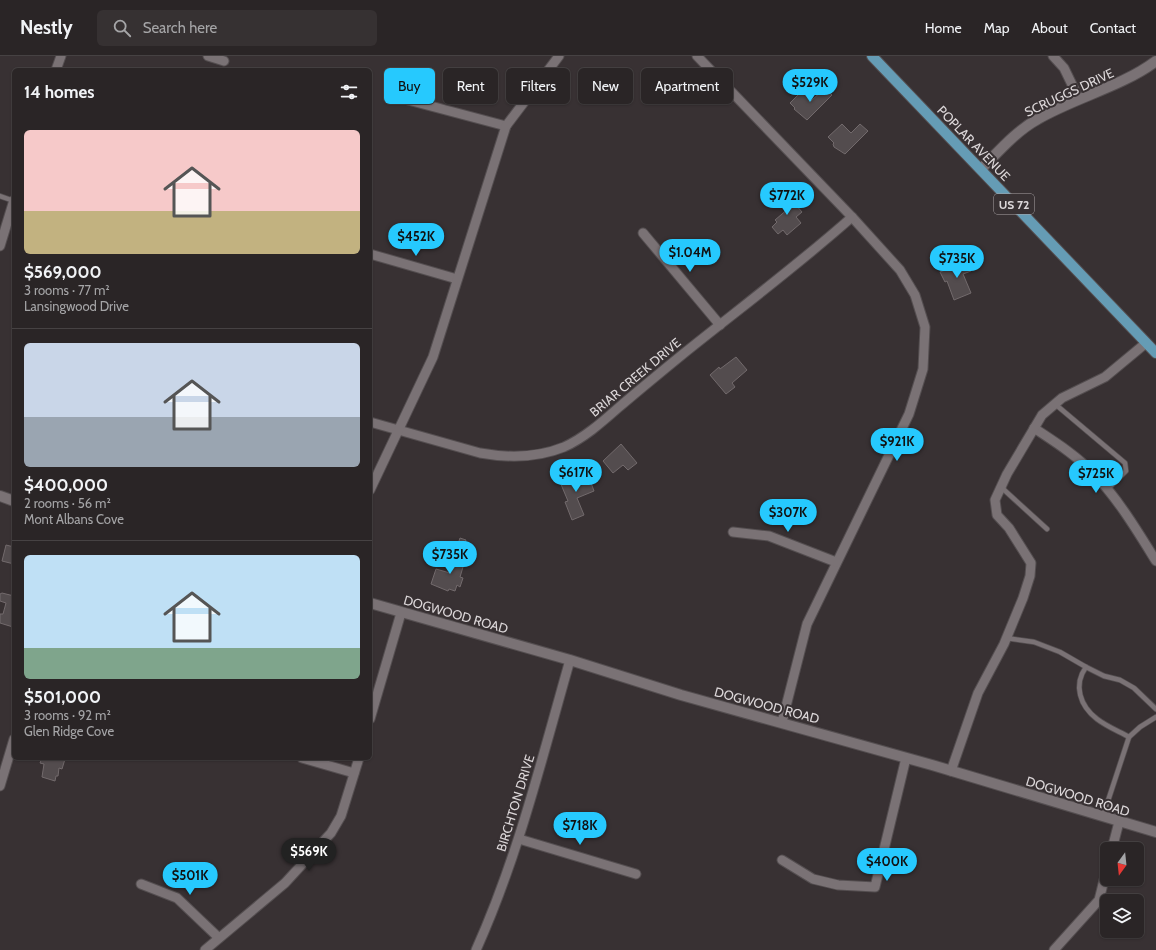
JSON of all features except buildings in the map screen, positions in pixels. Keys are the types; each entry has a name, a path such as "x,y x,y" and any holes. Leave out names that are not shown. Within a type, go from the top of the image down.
{"main road":[{"name":"POPLAR AVENUE","path":"872,56 1156,353"}],"street":[{"path":"57,68 61,56"},
{"path":"208,56 225,58 222,68"},
{"path":"372,486 433,357 456,279 506,126 559,56"},
{"path":"697,56 852,217 900,270 914,296 925,327 923,369 909,414 807,624 782,722"},
{"path":"1053,56 1064,68 1079,99"},
{"name":"SCRUGGS DRIVE","path":"981,170 1025,127 1079,99 1122,82 1156,61"},
{"path":"423,104 506,126"},
{"path":"0,246 12,207"},
{"name":"BRIAR CREEK DRIVE","path":"372,423 480,453 496,456 535,455 554,450 582,437 822,244 852,217"},
{"path":"643,233 720,325"},
{"path":"372,255 456,279"},
{"path":"950,771 978,693 1006,638 1024,598 1031,562 1009,528 997,515 995,500 1008,474 1042,415 1062,398 1105,377 1146,343"},
{"path":"1034,428 1067,450 1094,473 1134,526 1156,561"},
{"path":"0,496 12,499"},
{"path":"733,532 769,536 836,562"},
{"name":"DOGWOOD ROAD","path":"372,604 570,660 681,695 782,722 1156,832"},
{"path":"372,712 401,613"},
{"name":"BIRCHTON DRIVE","path":"476,950 495,908 519,839 570,660"},
{"path":"0,786 12,746"},
{"path":"782,860 813,879 838,885 875,887 906,758"},
{"path":"309,760 354,773"},
{"path":"206,950 284,883 331,833 341,816 358,760"},
{"path":"1114,842 1119,822"},
{"path":"519,839 636,874"},
{"path":"141,884 177,898 219,938"},
{"path":"1066,950 1056,946 1099,900 1102,886"}],"lane":[{"path":"0,196 12,199"},
{"path":"1055,404 1125,464 1126,471 1107,490"},
{"path":"1002,488 1046,529"},
{"path":"1006,638 1034,642 1060,652 1104,676 1120,680 1134,688 1156,709"},
{"path":"1086,667 1080,676 1078,683 1081,697 1085,704 1096,718 1129,737"},
{"path":"1102,817 1129,737 1140,727 1156,717"}]}
